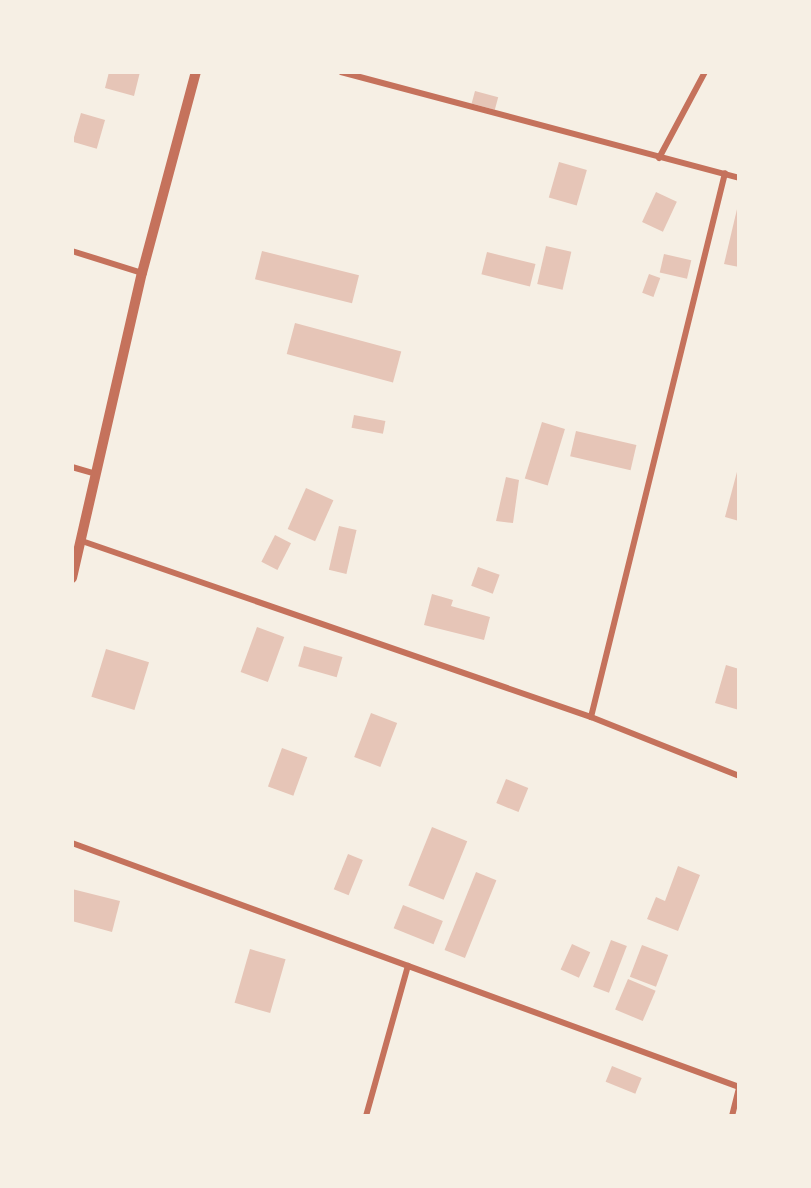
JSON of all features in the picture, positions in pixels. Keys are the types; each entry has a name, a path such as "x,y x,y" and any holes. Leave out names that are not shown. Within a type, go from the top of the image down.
{"street":[{"path":"72,578 93,473 142,273 196,72"},
{"path":"341,72 739,178"},
{"path":"659,158 705,72"},
{"path":"591,717 725,174"},
{"path":"72,251 142,273"},
{"path":"72,467 93,473"},
{"path":"78,540 591,717 739,776"},
{"path":"72,843 739,1087 732,1116"},
{"path":"366,1116 408,966"}],"building":[{"path":"109,72 140,72 134,96 105,88"},
{"path":"475,91 498,97 495,110 472,104"},
{"path":"81,113 105,120 97,149 73,142"},
{"path":"559,162 587,170 577,206 549,198"},
{"path":"656,192 677,202 663,232 642,222"},
{"path":"739,205 739,267 724,264"},
{"path":"546,246 571,252 563,290 537,284"},
{"path":"262,251 359,275 352,303 255,279"},
{"path":"487,252 536,264 530,286 481,274"},
{"path":"664,254 691,260 687,279 660,273"},
{"path":"649,274 660,278 653,297 642,293"},
{"path":"295,323 401,351 393,382 287,354"},
{"path":"354,415 385,421 383,434 352,428"},
{"path":"542,422 565,429 548,485 525,478"},
{"path":"576,431 636,445 631,470 570,456"},
{"path":"739,468 739,521 725,517"},
{"path":"506,477 519,480 513,523 496,521"},
{"path":"306,488 333,500 315,541 288,529"},
{"path":"339,526 357,530 346,574 329,570"},
{"path":"275,535 291,543 277,570 261,562"},
{"path":"478,567 500,575 493,594 471,586"},
{"path":"432,594 453,600 451,606 490,617 484,640 424,625"},
{"path":"257,627 284,637 268,682 241,672"},
{"path":"304,646 342,657 337,677 298,666"},
{"path":"106,649 149,662 134,710 91,697"},
{"path":"726,665 739,669 739,710 715,703"},
{"path":"371,713 397,723 380,767 354,757"},
{"path":"282,748 307,757 293,796 268,787"},
{"path":"506,779 528,788 519,812 496,803"},
{"path":"432,827 467,841 444,900 408,885"},
{"path":"348,854 363,860 349,895 334,889"},
{"path":"678,866 700,875 678,931 647,919 656,897 665,901"},
{"path":"476,872 496,880 465,958 445,950"},
{"path":"72,889 120,901 112,932 72,921"},
{"path":"403,905 443,921 434,944 394,928"},
{"path":"611,940 627,946 609,993 593,987"},
{"path":"572,944 590,952 579,978 561,970"},
{"path":"642,945 668,955 656,987 630,977"},
{"path":"250,949 286,959 270,1013 235,1003"},
{"path":"628,979 656,991 643,1021 615,1009"},
{"path":"612,1066 642,1078 635,1094 606,1082"}]}
